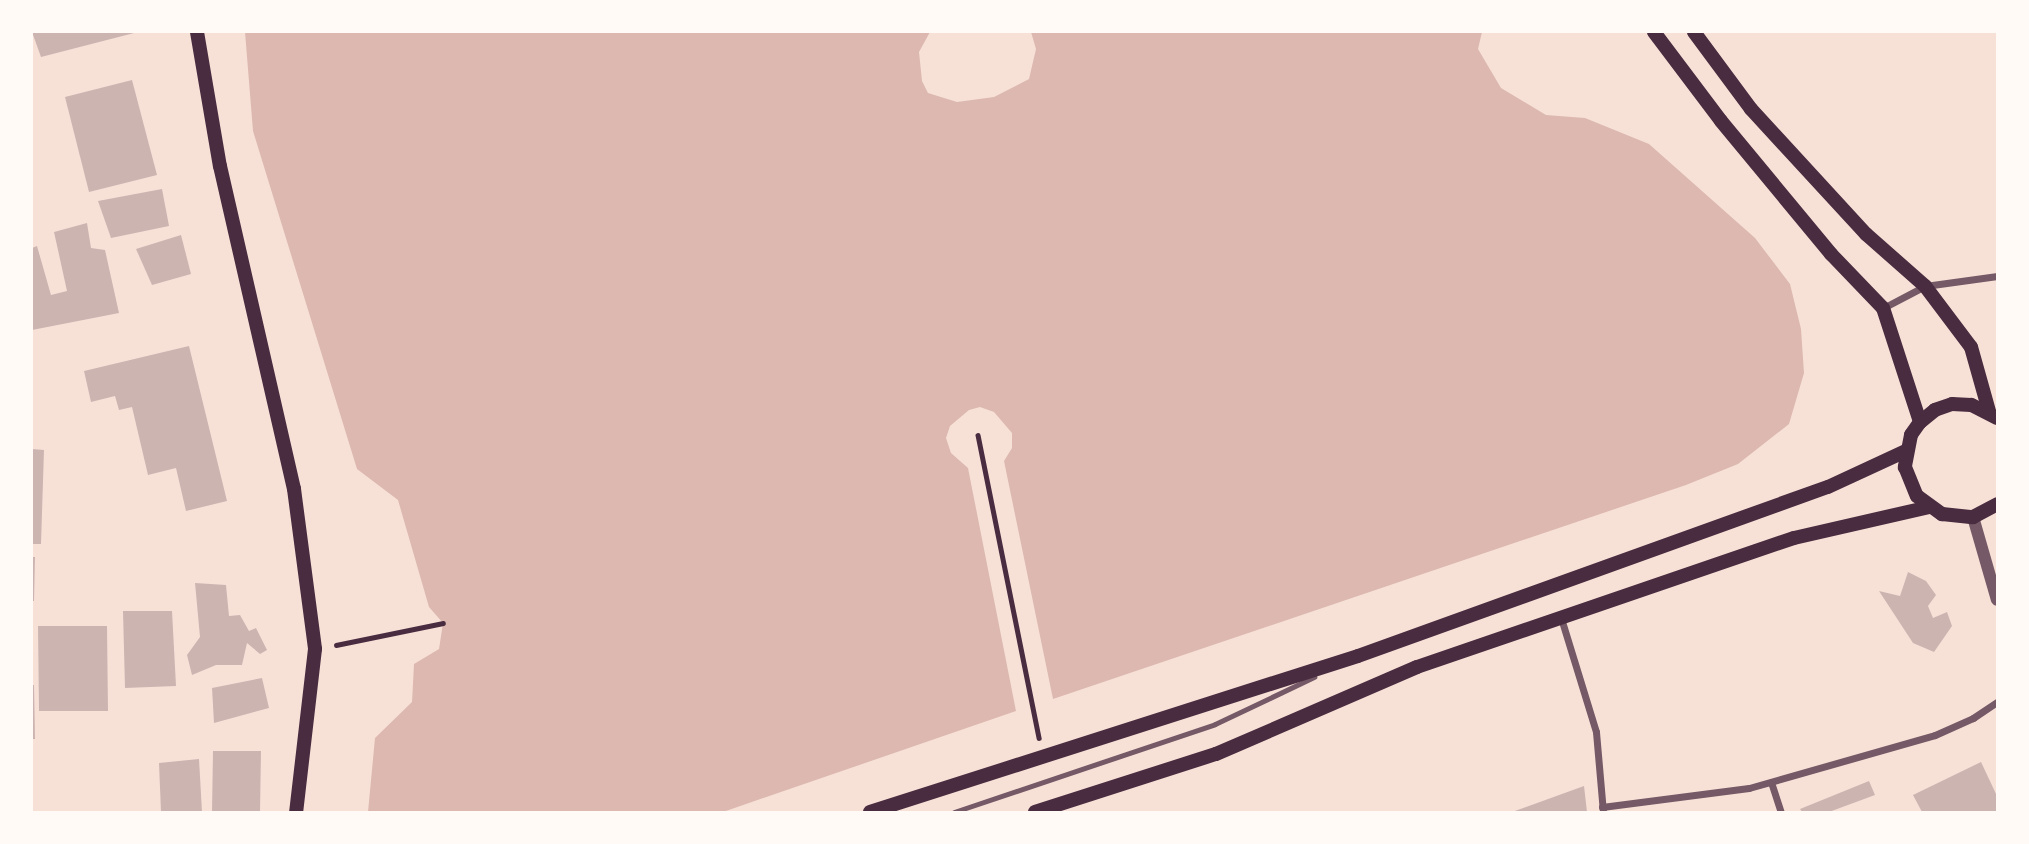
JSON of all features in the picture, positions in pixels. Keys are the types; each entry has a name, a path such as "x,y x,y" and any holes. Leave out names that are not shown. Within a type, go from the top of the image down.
{"main road":[{"path":"197,32 220,166 294,489 315,649 296,813"},
{"path":"1654,32 1721,121 1831,254 1883,308 1920,422"},
{"path":"1694,32 1751,109 1866,234 1925,286 1971,347 1993,414"},
{"path":"1993,414 1971,405 1952,404 1935,410 1920,422 1906,451 1909,482 1917,496 1929,507 1942,514 1973,517 1997,504"},
{"path":"870,813 1358,656 1828,487 1906,451"},
{"path":"1035,813 1216,754 1417,667 1794,538 1929,507"}],"street":[{"path":"1883,308 1925,286 1997,276"},
{"path":"1973,517 1997,600"},
{"path":"1561,618 1596,732 1603,810 1749,788 1771,782 1935,735 1973,719 1997,702"},
{"path":"1771,782 1781,813"}],"lane":[{"path":"954,813 1215,724 1358,656"}],"path":[{"path":"978,435 1042,756"},
{"path":"315,649 443,623"}],"shaded area":[{"path":"245,32 930,32 919,52 922,81 928,93 957,102 994,97 1029,79 1036,49 1031,32 1482,32 1478,49 1501,88 1546,115 1585,118 1649,144 1755,238 1790,284 1801,329 1804,373 1789,424 1738,464 1686,485 1053,699 1004,461 1012,448 1012,433 994,412 980,407 969,410 950,426 946,438 951,453 968,468 1016,711 723,812 368,812 375,738 412,702 414,664 439,649 443,623 429,607 398,500 357,469 253,131"}],"building":[{"path":"32,32 138,32 41,57"},
{"path":"132,80 157,175 89,192 65,97"},
{"path":"162,189 169,226 111,238 98,201"},
{"path":"87,223 91,248 105,250 119,313 32,330 32,248 37,246 51,295 67,291 54,232"},
{"path":"181,235 191,274 152,285 136,249"},
{"path":"189,346 227,501 186,511 176,468 148,475 132,407 119,410 115,396 91,402 84,371"},
{"path":"32,449 44,450 41,544 32,544"},
{"path":"32,557 35,557 34,601 32,601"},
{"path":"1908,572 1926,581 1936,595 1928,606 1933,618 1947,612 1952,626 1934,652 1913,643 1879,591 1900,596"},
{"path":"195,583 226,585 229,616 240,615 249,631 256,628 267,650 260,654 247,643 242,665 216,665 192,675 187,655 200,637"},
{"path":"123,611 172,611 176,686 125,688"},
{"path":"38,626 107,626 108,711 39,711"},
{"path":"262,678 269,708 214,723 212,688"},
{"path":"34,685 35,739 32,739"},
{"path":"213,751 261,751 260,812 212,812"},
{"path":"199,759 202,812 161,812 159,763"},
{"path":"1981,762 1997,796 1997,812 1922,812 1913,795"},
{"path":"1869,781 1875,795 1829,812 1802,812 1800,809"},
{"path":"1584,786 1587,812 1512,812"}]}
